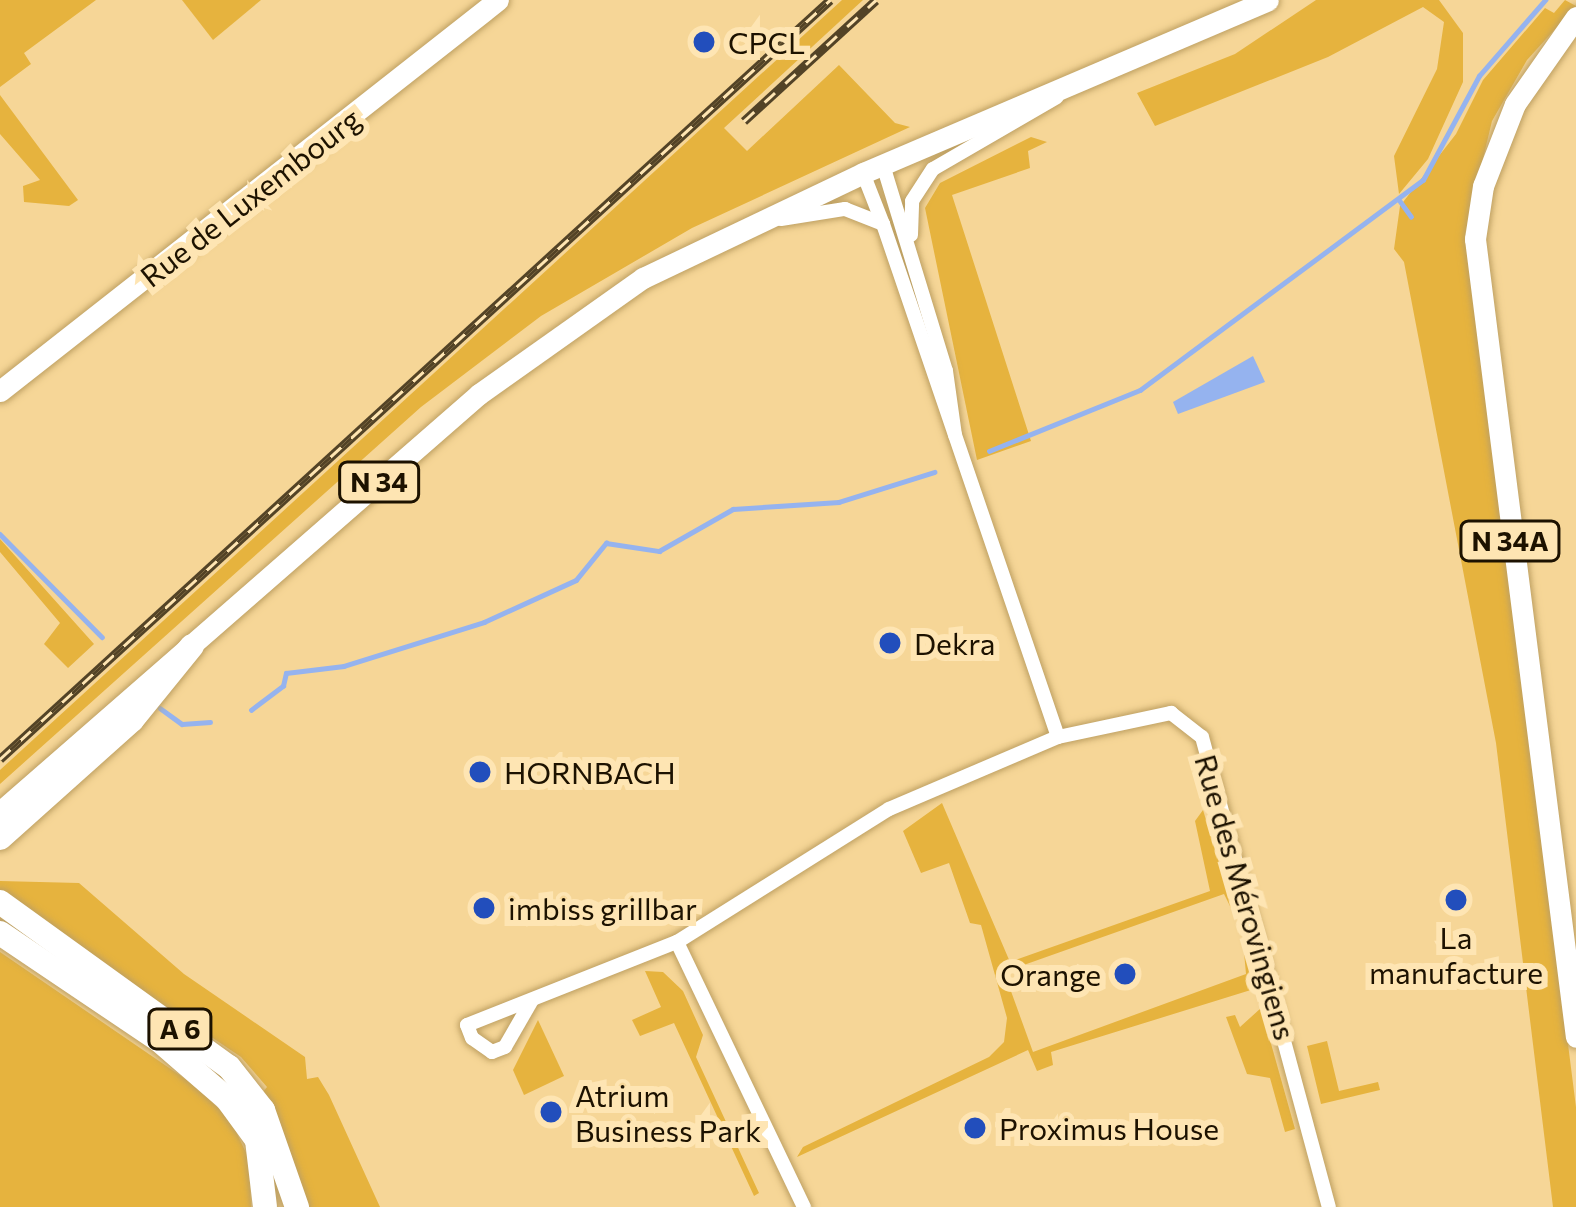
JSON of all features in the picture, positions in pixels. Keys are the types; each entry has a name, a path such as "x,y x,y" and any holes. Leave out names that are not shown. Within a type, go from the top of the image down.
{"highway":[{"path":"0,838 132,720 192,646"},
{"name":"A 6","path":"0,902 229,1067 263,1110 297,1207"},
{"name":"A 6","path":"0,915 229,1067"},
{"name":"A 6","path":"0,933 198,1070 244,1121 265,1169 265,1207"},
{"name":"A 6","path":"0,945 124,1018"}],"main road":[{"name":"Rue de Luxembourg","path":"0,391 498,0"},
{"name":"N 34","path":"0,812 551,338 743,226 1268,0"},
{"name":"N 34A","path":"1576,17 1544,58 1493,152 1475,238 1576,1037"},
{"name":"N 34A","path":"1544,58 1576,35"}],"street":[{"path":"920,281 910,220 918,184 1066,90"},
{"path":"873,169 883,224 956,452 1058,737"},
{"path":"873,169 920,281 946,371 956,452"},
{"path":"743,226 845,208 883,224"},
{"name":"Rue des Mérovingiens","path":"532,1000 506,1047 492,1052 472,1038 467,1024 677,941 889,809 1058,737 1156,711 1202,737 1329,1207"},
{"path":"677,941 804,1207"}],"shaded area":[{"path":"0,0 96,0 24,53 31,64 0,87"},
{"path":"182,0 261,0 213,40"},
{"path":"842,0 863,0 724,128 747,151 839,65 895,123 910,127 692,228 541,316 421,407 0,784 0,770"},
{"path":"1316,0 1439,0 1463,33 1463,82 1428,159 1399,194 1394,156 1437,69 1444,22 1423,7 1328,57 1155,126 1137,93 1235,54"},
{"path":"1565,0 1576,6 1527,60 1492,121 1465,234 1576,1107 1576,1207 1553,1207 1496,743 1404,262 1394,249 1400,206 1456,134 1483,80 1545,8 1554,13"},
{"path":"0,95 78,200 69,206 24,202 23,186 40,180 0,134"},
{"path":"1031,137 1047,142 1028,151 1030,168 952,195 1031,441 977,460 925,208 940,183"},
{"path":"0,539 94,644 68,668 44,644 60,623 0,552"},
{"path":"942,803 1010,962 1210,891 1195,821 1203,810 1236,918 1224,894 1004,972 1033,1052 1246,974 1243,941 1254,989 1051,1052 1053,1065 1037,1071 1028,1050 797,1157 803,1147 989,1057 1004,1042 1007,1018 981,925 970,923 949,863 921,873 903,831"},
{"path":"0,881 79,883 184,974 305,1057 307,1079 318,1077 329,1095 380,1207 308,1207 263,1092 267,1087 241,1057 0,895"},
{"path":"0,952 197,1087 231,1121 249,1159 251,1207 0,1207"},
{"path":"645,971 663,972 683,991 703,1035 696,1057 759,1193 754,1196 674,1023 640,1036 632,1020 661,1007"},
{"path":"1261,1008 1295,1129 1285,1132 1270,1078 1247,1074 1226,1017 1235,1015 1240,1027"},
{"path":"538,1020 564,1076 524,1095 513,1070"},
{"path":"1327,1041 1339,1091 1378,1082 1380,1090 1321,1104 1307,1046"}],"water":[{"path":"1253,356 1265,382 1178,414 1173,402"}],"waterway":[{"path":"989,451 1140,390 1423,180 1479,76 1545,0"},
{"path":"1400,201 1411,216"},
{"path":"251,710 283,686 286,673 344,666 484,622 576,580 606,543 659,551 733,509 839,502 934,472"},
{"path":"0,534 102,637"},
{"path":"160,708 182,724 210,722"}],"railway":[{"path":"0,759 830,0"},
{"path":"744,121 876,0"}],"place":[{"name":"CPCL","path":"704,42"},
{"name":"Dekra","path":"890,643"},
{"name":"HORNBACH","path":"480,772"},
{"name":"La manufacture","path":"1456,900"},
{"name":"imbiss grillbar","path":"484,908"},
{"name":"Orange","path":"1125,974"},
{"name":"Atrium Business Park","path":"551,1112"},
{"name":"Proximus House","path":"975,1128"}]}
